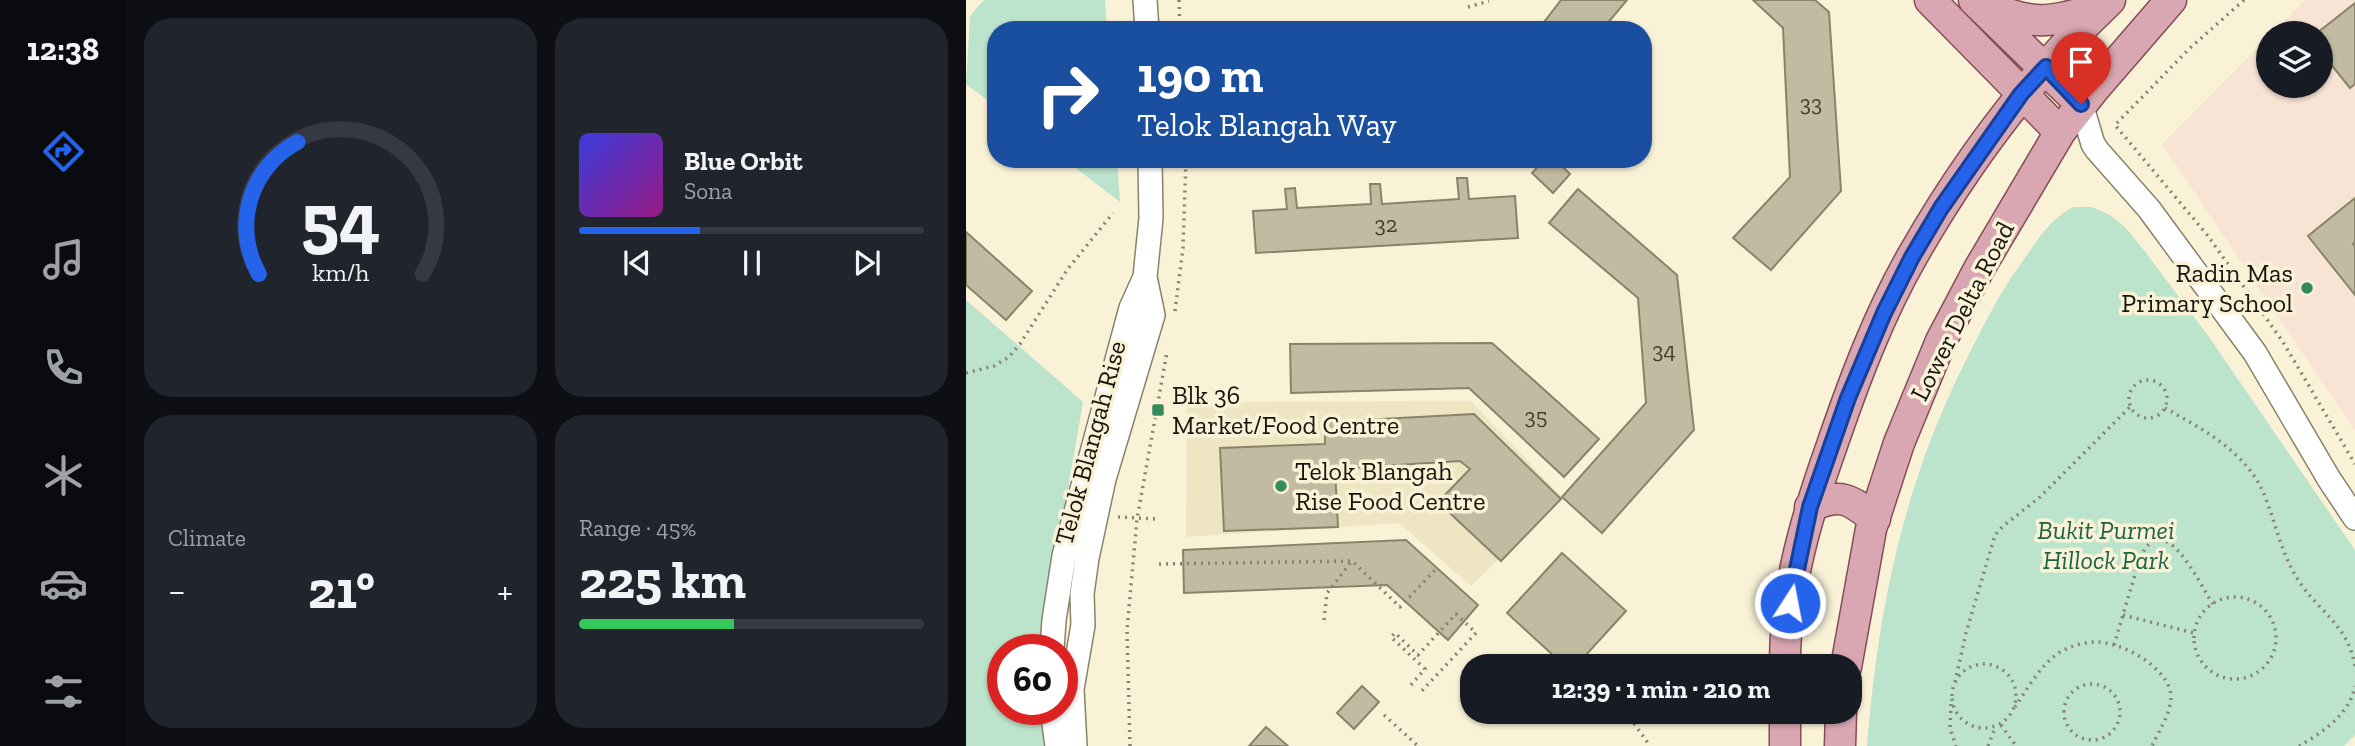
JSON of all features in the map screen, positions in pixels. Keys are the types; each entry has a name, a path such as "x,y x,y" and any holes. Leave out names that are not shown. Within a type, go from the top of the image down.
{"main road":[{"path":"1930,0 2060,132"},
{"path":"1974,0 2013,17 2036,22 2050,22 2106,4"},
{"path":"1974,0 2046,67 2081,104"},
{"name":"Lower Delta Road","path":"1849,654 1875,519 1899,443 1941,341 1979,269 2060,132 2171,0"},
{"path":"1786,654 1790,603 1810,507 1848,398 1884,313 1912,257 1941,208 2021,94 2106,4"},
{"path":"1810,507 1828,498 1843,498 1875,519"},
{"path":"1785,724 1785,746"},
{"path":"1840,746 1841,724"}],"street":[{"path":"1145,0 1146,21"},
{"path":"2081,104 2093,144 2149,209 2255,353 2355,518"},
{"path":"2060,132 2093,144"},
{"name":"Telok Blangah Rise","path":"1075,746 1072,689 1083,625 1082,594 1087,558 1104,479 1153,314 1146,277 1151,218 1150,168"},
{"name":"Telok Blangah Rise","path":"1053,634 1064,556 1130,308 1146,277"},
{"path":"1054,620 1083,625"},
{"path":"1054,725 1057,746"}],"path":[{"path":"1179,0 1180,21"},
{"path":"2244,0 2189,49 2115,125 2208,236 2283,342 2355,464"},
{"path":"1468,7 1489,1"},
{"path":"1175,311 1183,248 1186,168"},
{"path":"966,373 995,366 1009,357 1068,271 1113,213"},
{"path":"1130,746 1128,630 1137,519 1167,351"},
{"path":"1956,746 1950,729 1952,692 1995,535 2040,497 2130,407 2130,391 2142,381 2150,380 2163,388 2166,395 2165,408 2157,416 2142,418 2130,407"},
{"path":"2165,408 2221,442 2244,463 2266,497 2287,562 2302,585 2340,628 2348,641 2355,666"},
{"path":"1137,519 1156,519"},
{"path":"2114,645 2140,558 2149,542 2158,538 2167,540 2179,551 2213,604"},
{"path":"1324,621 1327,593 1352,561"},
{"path":"1159,564 1352,561 1400,607 1437,568"},
{"path":"2239,598 2263,609 2272,621 2276,634 2275,648 2270,660 2260,670 2235,680 2221,677 2209,670 2200,660 2194,633 2197,622 2213,604 2225,599 2239,598"},
{"path":"1411,685 1425,669 1391,637 1395,633 1418,655 1457,614 1476,634 1419,694"},
{"path":"2123,615 2194,633"},
{"path":"2015,706 2043,667 2061,652 2081,643 2114,645 2152,666 2164,678 2170,691 2167,713 2152,746"},
{"path":"1955,682 1966,670 1981,664 1997,666 2004,670 2014,683 2017,699 2012,714 1998,726 1988,746"},
{"path":"2095,684 2113,693 2120,712 2113,731 2094,740 2084,739 2068,727 2064,707 2075,689 2095,684"},
{"path":"2299,746 2322,732 2340,715 2353,696 2355,686"},
{"path":"1952,692 1954,706 1961,719 1981,729 1998,726"},
{"path":"1384,715 1418,746"},
{"path":"1634,724 1650,746"},
{"path":"1998,726 2016,746"},
{"path":"2094,740 2095,746"}],"shaded area":[{"name":"Radin Mas Primary School","path":"2305,0 2355,0 2355,431 2162,144 2256,49 2256,98 2333,98 2333,21 2284,21"},
{"path":"1471,401 1562,497 1471,586 1399,523 1186,537 1187,402"}],"green space":[{"path":"984,0 1105,0 1106,21 987,21 987,100 966,84 970,16"},
{"path":"1076,168 1118,168 1120,202"},
{"name":"Bukit Purmei Hillock Park","path":"2073,207 2092,207 2110,215 2125,227 2209,337 2355,550 2355,735 2344,746 1867,746 1879,641 1888,591 1912,493 1929,445 1949,396 2000,295 2044,232 2057,218"},
{"path":"966,300 1083,402 1044,634 987,634 987,725 1046,725 1048,746 966,746"}],"building":[{"path":"1561,0 1627,0 1610,21 1545,21"},
{"path":"1753,0 1815,0 1829,12 1841,191 1771,270 1733,238 1790,177 1783,28"},
{"path":"2355,3 2355,84 2350,88 2333,67 2332,21"},
{"path":"1537,168 1564,168 1570,174 1553,193 1532,173"},
{"path":"1457,178 1467,178 1469,199 1515,196 1518,238 1256,253 1253,211 1287,209 1285,189 1295,188 1297,208 1371,204 1370,184 1380,184 1382,204 1459,199"},
{"path":"1578,189 1677,275 1694,430 1602,533 1562,497 1646,403 1638,298 1549,223"},
{"path":"2355,198 2353,244 2355,295 2308,236"},
{"path":"966,232 1032,291 1006,320 966,285"},
{"path":"1492,343 1599,439 1564,477 1469,388 1291,393 1290,344"},
{"path":"1474,414 1561,499 1501,561 1438,502 1470,469 1460,461 1335,469 1338,527 1224,531 1220,448 1325,444 1325,422"},
{"path":"1406,540 1478,605 1448,640 1387,585 1184,593 1183,550"},
{"path":"1562,553 1626,611 1587,654 1552,654 1507,613"},
{"path":"1362,686 1379,702 1354,729 1337,713"},
{"path":"1266,727 1288,746 1249,746"}],"place":[{"name":"Radin Mas Primary School","path":"2307,288"},
{"name":"Blk 36 Market/Food Centre","path":"1158,410"},
{"name":"Telok Blangah Rise Food Centre","path":"1281,486"}],"route":[{"path":"1790,603 1810,507 1848,398 1884,313 1912,257 1941,208 2021,94 2046,67 2081,104"}]}
